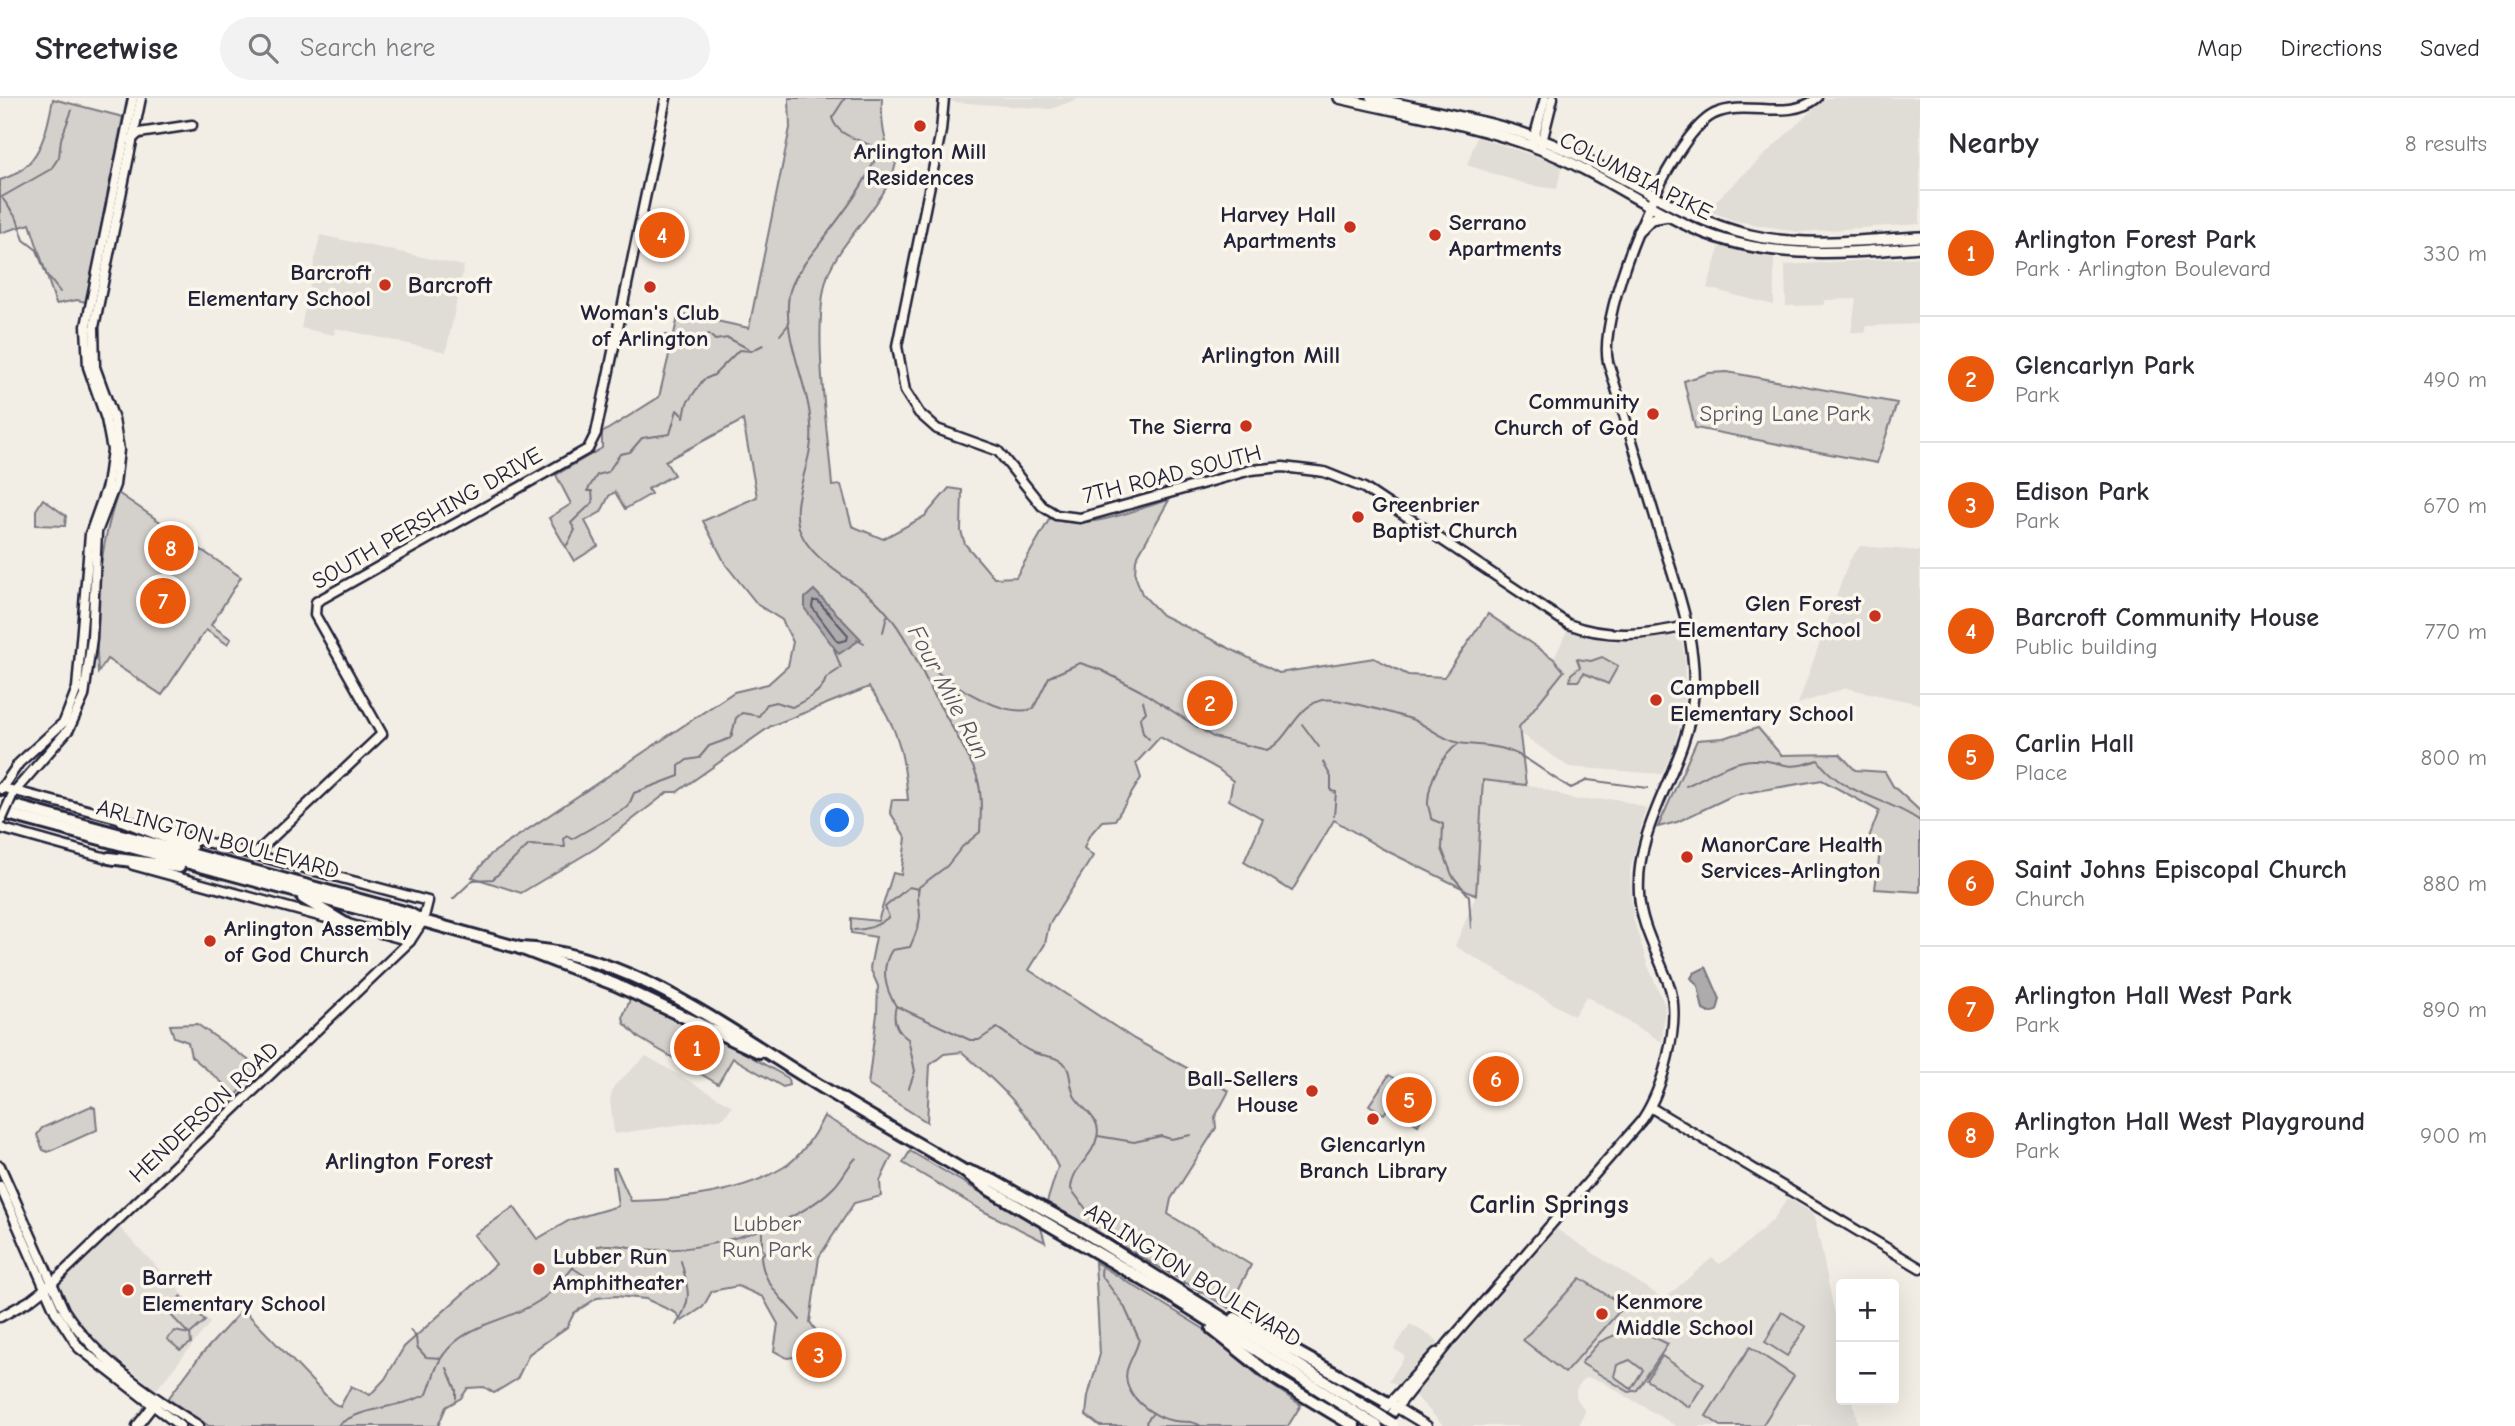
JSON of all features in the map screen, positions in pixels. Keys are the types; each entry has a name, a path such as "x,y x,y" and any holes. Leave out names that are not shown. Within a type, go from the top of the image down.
{"highway":[{"name":"ARLINGTON BOULEVARD","path":"0,802 408,913 423,921 520,948 632,991 775,1058 961,1169 990,1190 1136,1275 1171,1291"},
{"name":"ARLINGTON BOULEVARD","path":"0,812 405,921 423,921"},
{"path":"122,820 280,878"},
{"path":"108,858 216,871"},
{"path":"291,891 346,924"},
{"name":"ARLINGTON BOULEVARD","path":"961,1169 994,1181 1078,1228 1130,1259 1171,1291 1372,1421 1391,1425"},
{"path":"1171,1291 1288,1345 1393,1406"},
{"path":"1171,1291 1274,1378 1354,1426"}],"main road":[{"path":"133,98 86,326 88,367 106,419 112,450 107,486 90,534 77,688 64,722 19,763 1,788 428,901 423,921"},
{"path":"141,98 94,327 95,367 114,419 119,450 115,485 97,532 92,638 85,696 69,729 13,793 0,824 108,858 410,941"},
{"name":"SOUTH PERSHING DRIVE","path":"254,855 382,734 314,615 316,602 588,449 596,433 666,98"},
{"name":"7TH ROAD SOUTH","path":"944,98 941,131 897,346 905,391 919,413 941,431 978,442 998,452 1037,502 1056,514 1080,518 1251,470 1283,467 1324,472 1364,488 1568,624 1603,634 1621,635 1687,626"},
{"name":"COLUMBIA PIKE","path":"1339,98 1538,143 1593,175 1651,200 1711,223 1766,238 1818,242 1920,237"},
{"name":"COLUMBIA PIKE","path":"1372,98 1538,143 1590,161 1651,200 1669,216 1723,239 1780,252 1824,253 1920,247"},
{"path":"1538,143 1545,98"},
{"path":"1538,143 1553,98"},
{"path":"1372,1421 1414,1388 1449,1342 1650,1107 1671,1039 1674,1006 1645,924 1639,893 1640,858 1648,826 1685,741 1690,717 1693,670 1687,626 1605,350 1609,321 1651,200 1689,139 1710,116 1731,109 1794,108 1817,98"},
{"path":"132,139 139,133 192,125"},
{"path":"1638,232 1651,219 1669,216"},
{"path":"269,840 269,859"},
{"name":"HENDERSON ROAD","path":"0,1317 49,1286 410,941 423,921"},
{"path":"1650,1107 1920,1268"},
{"path":"0,1166 65,1329 79,1348 180,1426"},
{"path":"0,1186 49,1286 90,1344 199,1426"},
{"path":"1391,1425 1393,1406 1416,1373 1449,1342"},
{"path":"1414,1388 1416,1373"},
{"path":"137,1426 159,1398"},
{"path":"1393,1406 1427,1426"}],"shaded area":[{"path":"950,98 1080,98 1051,109 953,102"},
{"path":"1825,98 1920,98 1920,224 1799,232 1736,221 1706,210"},
{"path":"1477,137 1562,165 1557,189 1529,185 1467,165"},
{"name":"Barcroft Elementary School","path":"320,235 464,266 446,352 335,328 334,335 301,328"},
{"path":"1720,246 1774,257 1774,305 1707,288"},
{"path":"1920,257 1920,324 1867,326 1865,333 1851,332 1856,299 1825,300 1824,305 1786,306 1785,265"},
{"name":"Glen Forest Elementary School","path":"1860,546 1920,551 1920,704 1846,688 1798,704 1849,561"},
{"path":"1567,631 1610,641 1681,636 1685,660 1684,702 1675,745 1662,774 1569,767 1520,733 1519,727 1564,671 1554,659"},
{"path":"1483,780 1535,786 1577,800 1616,799 1646,808 1630,871 1631,898 1634,921 1648,966 1665,1006 1662,1042 1586,996 1574,1016 1455,946 1476,895"},
{"path":"646,1056 732,1106 724,1118 614,1134 610,1099 614,1086"},
{"name":"Kenmore Middle School","path":"1788,1198 1814,1214 1836,1320 1836,1405 1854,1405 1858,1426 1676,1426 1601,1381 1589,1378 1583,1379 1576,1390 1576,1397 1585,1411 1579,1426 1444,1426 1414,1394 1556,1229 1664,1299 1712,1258 1720,1264 1773,1220"},
{"path":"118,1226 210,1323 156,1390 87,1335 74,1319 59,1285"},
{"path":"1410,1324 1437,1340 1438,1344 1399,1386 1389,1381 1405,1356 1394,1349"}],"green space":[{"path":"789,98 882,98 884,132 896,163 884,191 836,259 829,272 824,292 821,317 822,376 832,486 841,485 852,526 883,539 925,516 949,488 962,490 961,531 965,544 994,578 1016,577 1050,518 1065,522 1095,521 1169,500 1136,559 1135,575 1142,594 1162,615 1279,673 1374,658 1408,675 1444,677 1488,614 1554,659 1564,671 1519,727 1526,785 1483,780 1476,895 1381,848 1334,820 1292,891 1244,862 1263,819 1229,800 1233,781 1218,769 1160,737 1136,763 1141,778 1115,820 1102,821 1089,836 1084,848 1093,856 1049,925 1045,944 1029,970 1134,1039 1229,1091 1215,1117 1216,1128 1171,1199 1168,1214 1251,1265 1229,1308 1047,1202 1058,1167 1050,1150 1017,1105 962,1052 944,1054 930,1065 927,1122 868,1085 877,1014 878,986 870,968 876,937 851,933 851,918 878,921 893,873 901,875 906,838 890,812 892,800 908,800 898,740 887,714 869,687 771,726 677,792 668,792 596,848 521,893 472,877 491,854 734,692 768,684 788,666 793,642 782,620 758,605 726,565 703,521 757,497 743,420 665,461 674,475 648,489 651,494 625,509 615,492 609,496 601,512 585,521 598,546 574,561 549,518 571,504 556,475 602,448 602,433 659,397 679,313 749,328 790,128"},
{"path":"53,99 123,117 86,302 77,300 56,304 30,224 0,233 0,180 24,168 33,159 44,137"},
{"name":"Spring Lane Park","path":"1727,372 1897,403 1877,463 1695,428 1684,381 1709,373"},
{"path":"118,493 241,577 211,625 231,639 227,644 206,630 162,695 107,659 98,673 99,583 106,537"},
{"path":"43,499 66,516 65,526 36,525 36,510"},
{"path":"1602,657 1618,666 1608,684 1584,673 1578,681 1570,681 1571,674 1580,667 1577,659 1591,661"},
{"path":"1758,728 1781,755 1840,754 1855,770 1885,772 1893,786 1920,811 1920,892 1875,889 1881,844 1868,840 1879,811 1822,780 1734,795 1677,822 1658,827 1697,740 1723,738"},
{"path":"632,995 712,1034 788,1078 789,1085 783,1087 733,1058 718,1084 639,1038 624,1023 623,1016"},
{"path":"197,1024 261,1069 226,1106 221,1096 225,1085 191,1056 188,1042 174,1037 170,1025"},
{"path":"1389,1075 1432,1099 1418,1125 1389,1107 1384,1114 1369,1105"},
{"path":"91,1106 95,1108 97,1130 48,1152 43,1150 37,1135 42,1128"},
{"name":"Lubber Run Park","path":"824,1116 892,1156 880,1181 881,1196 854,1203 819,1257 810,1322 822,1339 838,1353 815,1375 802,1356 787,1358 774,1351 778,1324 763,1297 738,1286 712,1291 703,1307 682,1321 676,1313 646,1299 616,1296 597,1298 574,1313 567,1327 529,1354 517,1379 494,1393 484,1387 468,1388 461,1398 446,1407 438,1426 209,1426 168,1399 200,1356 243,1309 332,1402 340,1407 351,1386 370,1395 385,1379 404,1347 496,1264 474,1235 514,1207 537,1239 570,1220 618,1206 613,1168 616,1168 631,1201 690,1197 730,1189 767,1176 791,1162 807,1144"},
{"path":"910,1151 1041,1228 1045,1242 985,1212 903,1163"},
{"path":"1095,1262 1204,1329 1261,1378 1301,1405 1288,1426 1100,1426 1086,1415 1088,1396 1100,1354"},
{"path":"1580,1278 1624,1306 1565,1373 1523,1340"},
{"path":"181,1296 205,1321 190,1334 191,1343 180,1350 167,1339 175,1331 189,1334 166,1310"},
{"path":"1782,1312 1806,1327 1787,1356 1765,1342"},
{"path":"1624,1331 1645,1333 1668,1344 1637,1390 1629,1392 1581,1363 1599,1342","holes":["1630,1360 1643,1370 1631,1389 1614,1376 1617,1365"]},
{"path":"1750,1347 1794,1376 1762,1426 1721,1426 1706,1416"},
{"path":"1662,1356 1704,1384 1689,1407 1647,1380"}],"water":[{"path":"814,590 861,639 839,654 805,609 805,598"},
{"path":"1706,967 1720,999 1717,1011 1709,1013 1703,1010 1698,986 1691,978 1694,973"}],"waterway":[{"name":"Four Mile Run","path":"845,98 832,118 835,124 848,136 872,146 876,157 850,203 801,269 789,295 790,332 811,423 809,453 797,503 799,527 811,549 867,593 895,623 970,760 977,776 981,800 980,832 962,847 947,866 919,887 920,917 917,929 910,947 892,950 886,964 885,978 896,1006 970,1040 979,1040 997,1028 1027,1050 1056,1058 1066,1065 1075,1097 1097,1125 1095,1144 1075,1174 1071,1189 1089,1213 1097,1233"},
{"path":"0,198 51,169 59,157 61,139 72,110"},
{"path":"3,199 17,219 24,240 37,250 46,274 60,292"},
{"path":"780,335 788,325"},
{"path":"651,333 699,340 709,334 715,340 728,338 749,349"},
{"path":"567,545 575,530 571,523 593,502 592,491 587,491 597,475 608,472 620,454 630,452 642,438 670,434 677,410 684,417 687,403 703,380 714,375 739,350 751,351 763,345"},
{"path":"883,632 887,616"},
{"path":"857,639 864,643"},
{"path":"453,899 473,880 493,879 529,845 565,847 564,839 567,836 572,839 628,807 634,793 679,776 679,766 687,760 699,758 709,746 731,738 736,718 742,713 759,716 767,704 776,702 792,707 807,699 821,688 826,678 841,668 834,649"},
{"path":"919,659 973,695 989,703 1019,711 1033,709 1049,677 1080,663 1101,670 1141,691 1213,737 1267,750 1282,739 1305,709 1329,699 1411,719 1459,743 1507,750 1571,788 1588,780 1648,788"},
{"path":"1143,701 1146,712 1140,718 1143,733 1149,739"},
{"path":"1302,724 1319,747"},
{"path":"1459,743 1437,770 1428,804 1431,819 1443,824 1442,849 1452,875 1469,896 1471,928"},
{"path":"1686,786 1745,761 1791,766 1818,760 1828,772 1853,789 1894,806 1920,821"},
{"path":"1323,762 1331,777 1331,791 1336,792 1334,816"},
{"path":"854,930 881,923 889,917 885,907 909,887 918,889"},
{"path":"896,1006 896,1025 908,1039 915,1071 909,1088"},
{"path":"1098,1136 1134,1142 1161,1136 1171,1139 1191,1135"},
{"path":"337,1426 357,1415 405,1403 427,1394 438,1363 454,1343 476,1329 539,1301 559,1284 587,1250 604,1245 647,1250 677,1249 701,1246 751,1233 775,1224 818,1201 837,1184 856,1158"},
{"path":"762,1230 762,1249 765,1252 761,1256 765,1274 769,1283 800,1320"},
{"path":"676,1325 682,1316 688,1293 681,1261"},
{"name":"Four Mile Run","path":"1102,1262 1101,1275 1124,1306 1139,1339 1127,1370 1129,1388 1140,1404 1157,1415 1201,1426"},
{"path":"573,1268 585,1276 586,1288"},
{"path":"410,1330 416,1337 417,1347 426,1357 441,1358"},
{"path":"447,1368 456,1390 456,1398"},
{"path":"1147,1426 1146,1422 1153,1413"}],"place":[{"name":"Arlington Mill Residences","path":"920,126"},
{"name":"Harvey Hall Apartments","path":"1350,227"},
{"name":"Barcroft Community House","path":"662,235"},
{"name":"Serrano Apartments","path":"1435,235"},
{"name":"Barcroft Elementary School","path":"385,285"},
{"name":"Woman's Club of Arlington","path":"650,287"},
{"name":"Community Church of God","path":"1653,414"},
{"name":"The Sierra","path":"1246,426"},
{"name":"Greenbrier Baptist Church","path":"1358,517"},
{"name":"Arlington Hall West Playground","path":"171,548"},
{"name":"Arlington Hall West Park","path":"163,601"},
{"name":"Glen Forest Elementary School","path":"1875,616"},
{"name":"Campbell Elementary School","path":"1656,700"},
{"name":"Glencarlyn Park","path":"1210,703"},
{"name":"ManorCare Health Services-Arlington","path":"1687,857"},
{"name":"Arlington Assembly of God Church","path":"210,941"},
{"name":"Arlington Forest Park","path":"697,1048"},
{"name":"Saint Johns Episcopal Church","path":"1496,1079"},
{"name":"Ball-Sellers House","path":"1312,1091"},
{"name":"Carlin Hall","path":"1409,1100"},
{"name":"Glencarlyn Branch Library","path":"1373,1119"},
{"name":"Lubber Run Amphitheater","path":"539,1269"},
{"name":"Barrett Elementary School","path":"128,1290"},
{"name":"Kenmore Middle School","path":"1602,1314"},
{"name":"Edison Park","path":"819,1355"}],"district":[{"name":"Barcroft","path":"450,285"},
{"name":"Arlington Mill","path":"1271,355"},
{"name":"Arlington Forest","path":"409,1161"},
{"name":"Carlin Springs","path":"1549,1205"}]}
